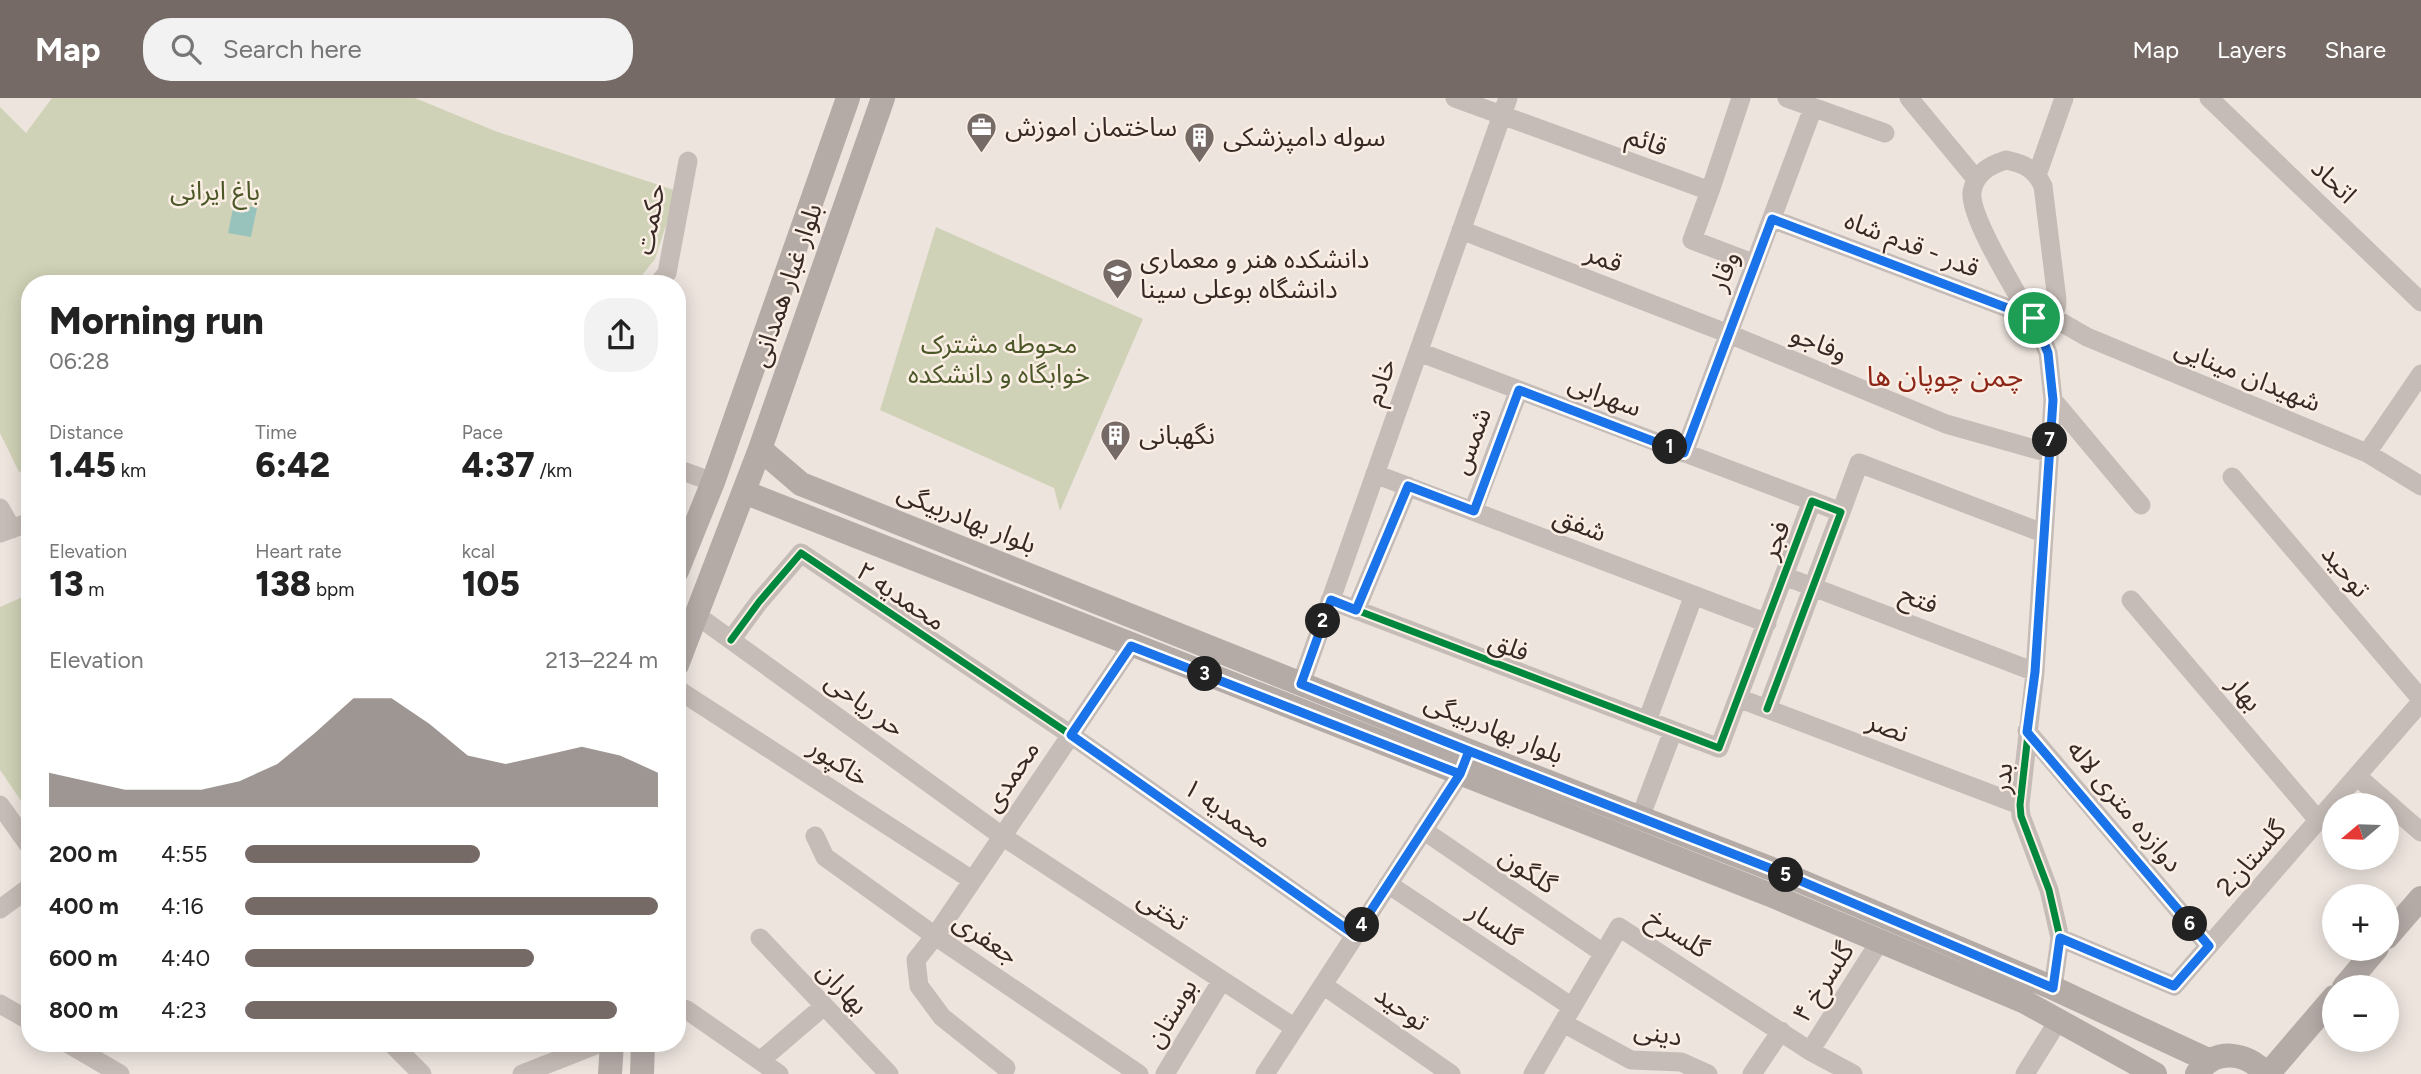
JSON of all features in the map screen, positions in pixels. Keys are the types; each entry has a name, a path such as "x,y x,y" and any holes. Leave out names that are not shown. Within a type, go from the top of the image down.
{"main road":[{"name":"بلوار غبار همدانی","path":"686,548 713,482 848,98"},
{"name":"بلوار غبار همدانی","path":"686,640 760,449 883,98"},
{"name":"بلوار بهادربیگی","path":"760,449 802,484 1301,684 1464,762 2025,1002 2155,1074"},
{"name":"بلوار بهادربیگی","path":"744,492 1131,646 1464,762 1640,818 1777,871 2053,988 2203,1067"},
{"path":"2399,923 2421,898"},
{"path":"2354,975 2366,961"},
{"path":"2203,1067 2222,1056 2235,1055 2248,1058 2267,1074 2322,1012"},
{"path":"610,1074 611,1052"},
{"path":"642,1074 643,1052"}],"street":[{"name":"قائم","path":"1455,98 1505,107 1710,191"},
{"path":"1741,98 1692,240 1755,264"},
{"path":"1787,98 1885,132"},
{"path":"1909,98 1976,179"},
{"path":"2038,175 2064,98"},
{"name":"اتحاد","path":"2209,98 2421,302"},
{"name":"خادم","path":"1301,684 1505,107"},
{"name":"وقار","path":"1684,453 1813,108"},
{"path":"2006,160 2023,163 2038,175 2043,187 2057,300 2057,309 2043,317 2012,285 1973,205 1972,191 1976,179 1989,166 2006,160"},
{"name":"حکمت","path":"665,275 688,161"},
{"name":"قدر - قدم شاه","path":"1772,219 2043,317"},
{"name":"قمر","path":"1461,230 1729,334"},
{"name":"بدر","path":"2043,317 2053,400 2035,672 2020,806 2021,816 2049,890 2060,938 2053,988"},
{"name":"شهیدان مینایی","path":"2043,317 2367,453 2421,486"},
{"name":"وفاجو","path":"1729,334 1946,424 2049,453"},
{"name":"سهرابی","path":"1419,352 1812,501"},
{"path":"2367,453 2421,374"},
{"name":"شمس","path":"1474,511 1519,390"},
{"path":"2053,400 2141,505"},
{"path":"1840,512 1859,463 2043,533"},
{"path":"686,472 713,482"},
{"name":"شفق","path":"1375,474 1766,622"},
{"name":"توحید","path":"2232,477 2421,701"},
{"path":"1356,610 1408,486"},
{"name":"فجر","path":"1738,698 1812,501 1840,512 1767,709"},
{"path":"0,508 14,528"},
{"name":"محمدیه ۲","path":"732,640 759,602 801,553 1071,735"},
{"name":"فتح","path":"1784,576 2035,672"},
{"path":"1647,721 1694,595"},
{"name":"فلق","path":"1331,600 1719,748 1738,698"},
{"name":"بهار","path":"2131,600 2318,820"},
{"name":"حر ریاحی","path":"695,614 1002,836"},
{"name":"محمدی","path":"1006,1068 942,1017 919,986 916,960 935,936 1131,646"},
{"name":"خاکپور","path":"686,695 972,880"},
{"name":"نصر","path":"1738,698 2020,806"},
{"name":"گلستان2","path":"2060,938 2174,986 2421,701"},
{"path":"1640,818 1673,731"},
{"name":"دوازده متری لاله","path":"2027,732 2209,946"},
{"name":"محمدیه ۱","path":"1071,735 1355,935"},
{"path":"1265,1074 1464,762"},
{"path":"2357,776 2421,832"},
{"path":"0,805 21,834"},
{"name":"گلگون","path":"1423,830 1603,953"},
{"name":"جعفری","path":"814,836 824,858 1139,1074"},
{"name":"تختی","path":"1002,836 1295,1028"},
{"name":"گلسار","path":"1388,884 1568,1015"},
{"path":"0,909 21,894"},
{"name":"گلسرخ","path":"1533,1074 1619,927 1810,1051 1853,1074"},
{"name":"بهاران","path":"760,938 889,1074"},
{"name":"گلسرخ ۴","path":"1810,1051 1880,942"},
{"name":"بوستان","path":"1164,1074 1222,980"},
{"name":"توحید","path":"1323,985 1451,1074"},
{"path":"0,1004 21,1016"},
{"path":"761,1060 824,1006"},
{"path":"686,1010 779,1074"},
{"name":"دینی","path":"1568,1015 1631,1060 1681,1062 1708,1074"},
{"path":"2025,1074 2058,1021"},
{"path":"1752,1074 1781,1031"},
{"path":"82,1052 120,1074"},
{"path":"400,1052 422,1074"},
{"path":"522,1074 578,1052"}],"green space":[{"name":"باغ ایرانی","path":"52,98 415,98 495,131 677,191 655,259 642,275 21,275 19,472 0,433 0,107 26,133"},
{"name":"محوطه مشترک خوابگاه و دانشکده","path":"936,227 1143,319 1060,511 1054,488 880,410"},
{"path":"21,598 21,801 0,770 0,607"}],"water":[{"path":"234,204 257,208 251,237 228,233"}],"cycle path":[{"path":"1772,219 2034,318 2048,353 2053,400 2035,672 2020,805 2021,816 2049,890 2060,938 2053,988"},
{"path":"1330,600 1719,748 1812,501 1841,512 1767,709"},
{"path":"731,640 801,553 1071,735 1355,935"}],"place":[{"name":"ساختمان اموزش","path":"982,154"},
{"name":"سوله دامپزشکی","path":"1200,164"},
{"name":"دانشکده هنر و معماری دانشگاه بوعلی سینا","path":"1117,301"},
{"name":"نگهبانی","path":"1116,462"}],"district":[{"name":"چمن چوپان ها","path":"1945,376"}],"route":[{"path":"2034,318 1772,219 1684,453 1519,390 1474,511 1408,486 1356,610 1331,600 1301,684 1469,751 1460,774 1131,646 1071,735 1355,935 1460,774 1469,751 1777,871 2053,988 2060,938 2174,986 2209,946 2027,732 2035,672 2053,400 2048,353 2034,318"}]}
